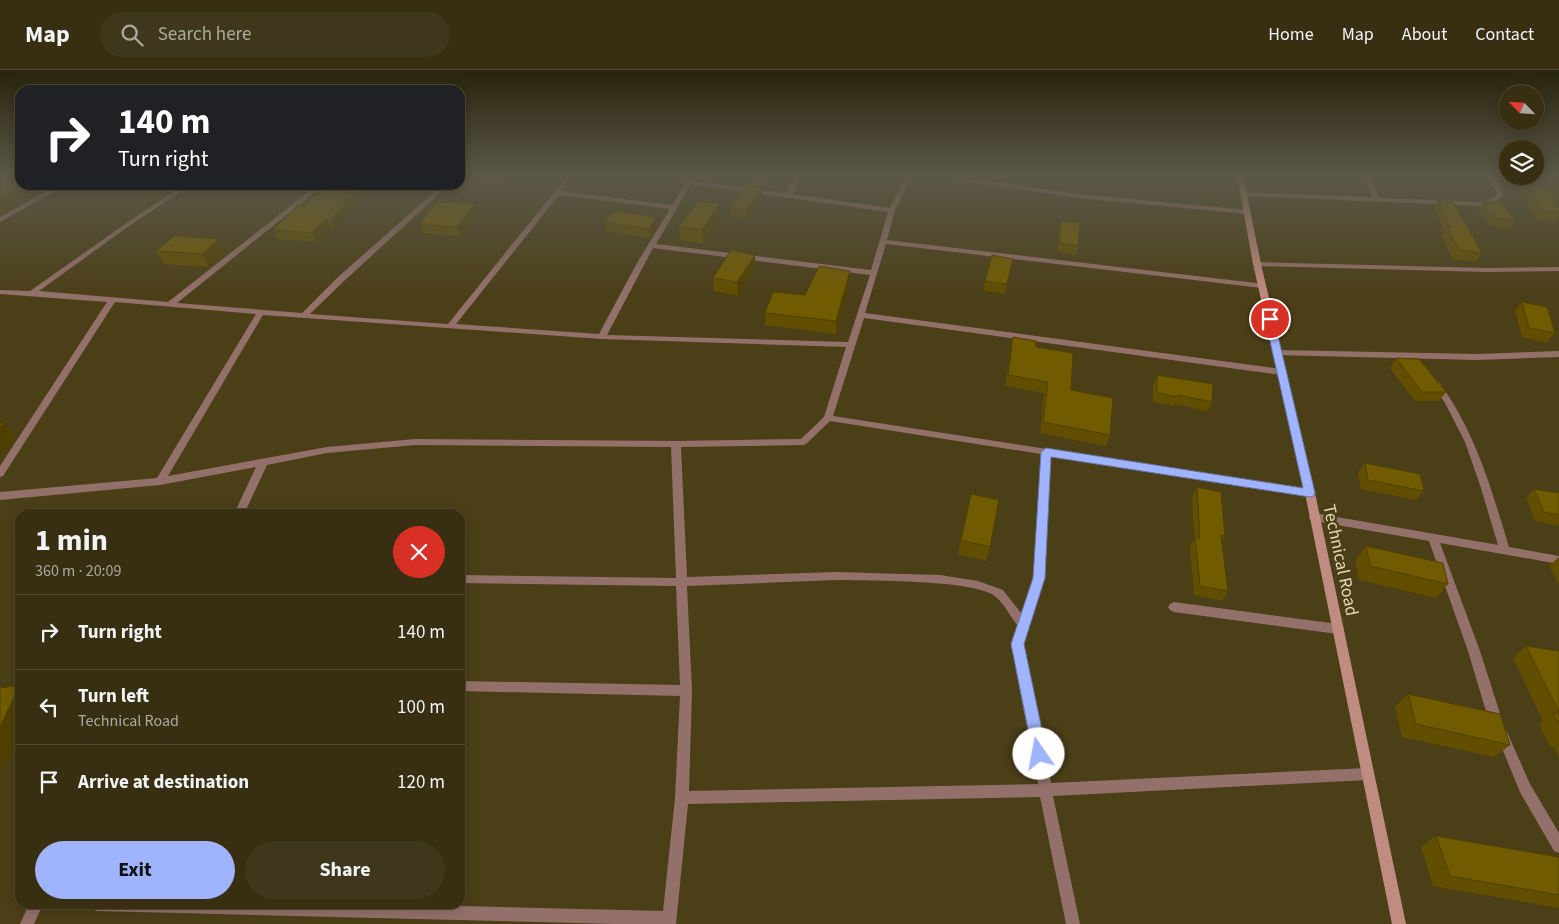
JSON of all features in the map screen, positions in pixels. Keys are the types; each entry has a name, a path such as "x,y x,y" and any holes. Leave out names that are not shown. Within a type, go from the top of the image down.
{"street":[{"path":"32,293 142,215"},
{"path":"169,305 283,215"},
{"path":"304,316 340,280 413,215"},
{"path":"450,326 541,215"},
{"path":"602,337 641,263 670,215"},
{"path":"0,496 160,480 327,450 415,442 676,444 804,442 828,418 891,215"},
{"name":"Technical Road","path":"1248,215 1281,372 1310,493 1399,924"},
{"path":"883,242 1262,286"},
{"path":"652,246 874,273"},
{"path":"1257,264 1487,270 1559,269"},
{"path":"0,292 602,337 849,345"},
{"path":"0,474 113,299"},
{"path":"160,480 261,312"},
{"path":"860,315 1281,372"},
{"path":"1278,352 1477,357 1559,354"},
{"path":"1414,356 1452,403 1467,432 1505,550"},
{"path":"828,418 1310,493"},
{"path":"265,909 669,921 682,798 686,691 680,582 676,444"},
{"path":"1046,452 1039,578 1017,644 1073,924"},
{"path":"241,509 263,462"},
{"path":"1314,517 1559,560"},
{"path":"1433,538 1474,651 1491,708 1525,788 1559,846"},
{"path":"465,579 680,582 834,576 940,579 978,585 999,593 1023,624"},
{"path":"1174,607 1338,628"},
{"path":"465,686 686,691"},
{"path":"682,798 1047,790 1367,774"},
{"path":"27,924 34,909"}],"building":[{"path":"288,215 335,215 330,220 326,219 312,233 273,230"},
{"path":"427,215 467,215 457,227 420,224"},
{"path":"611,215 656,217 649,229 605,222"},
{"path":"688,215 712,215 702,230 679,227"},
{"path":"1445,215 1460,215 1482,253 1459,250 1447,226 1451,227"},
{"path":"1495,215 1511,215 1515,220 1498,219"},
{"path":"1061,221 1080,223 1078,246 1059,243"},
{"path":"174,236 219,239 202,254 156,251"},
{"path":"731,250 755,255 737,282 713,278"},
{"path":"992,255 1013,259 1007,284 985,281"},
{"path":"819,266 850,271 836,321 765,313 773,292 805,295"},
{"path":"1522,302 1547,307 1555,333 1529,328"},
{"path":"1013,337 1036,341 1036,347 1073,353 1071,390 1113,398 1110,435 1043,422 1048,382 1008,375"},
{"path":"1396,358 1419,359 1446,392 1422,392"},
{"path":"1157,375 1213,384 1212,402 1157,393"},
{"path":"1365,463 1420,474 1424,491 1368,480"},
{"path":"1197,487 1221,492 1225,536 1221,535 1228,591 1200,586 1195,538 1200,538"},
{"path":"1534,489 1559,493 1559,515 1544,512"},
{"path":"971,494 999,500 990,547 961,540"},
{"path":"1366,546 1443,563 1448,584 1370,566"},
{"path":"1526,646 1559,651 1559,712"},
{"path":"15,686 15,696 0,727 0,688"},
{"path":"1408,694 1500,714 1510,745 1416,724"},
{"path":"1553,713 1559,714 1559,724"},
{"path":"1436,836 1559,857 1559,895 1450,876"}],"route":[{"path":"1039,754 1017,644 1039,578 1046,452 1310,493 1270,319"}]}
